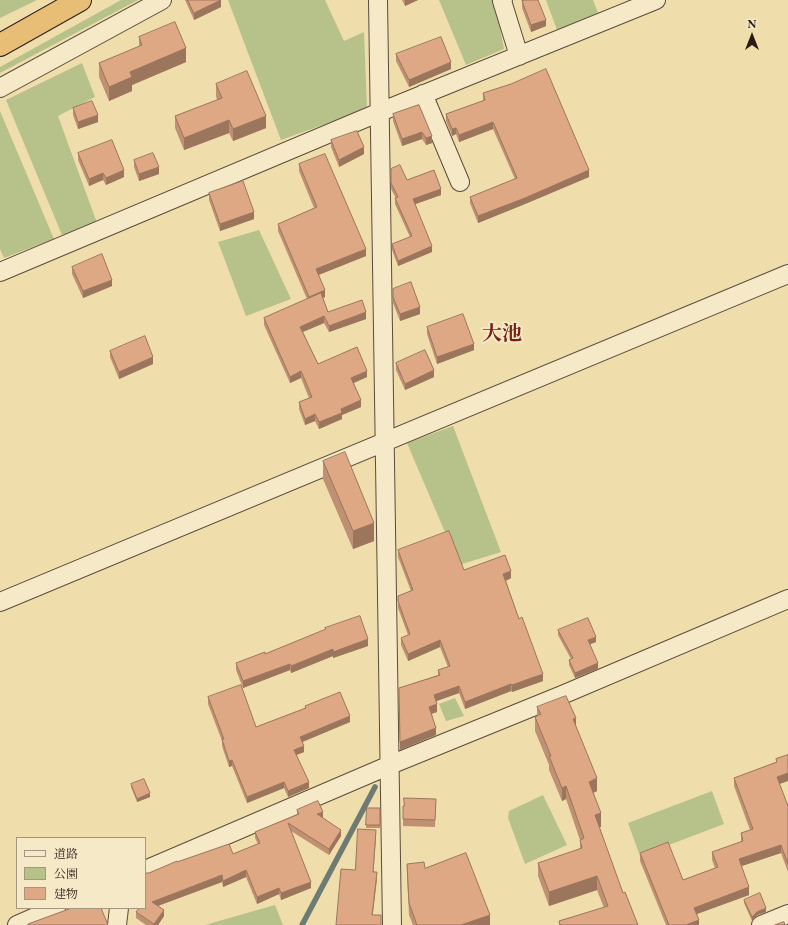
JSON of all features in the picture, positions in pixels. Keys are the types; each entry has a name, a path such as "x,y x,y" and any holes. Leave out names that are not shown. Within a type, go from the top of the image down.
{"highway":[{"path":"0,45 80,0"}],"street":[{"path":"0,88 162,0"},
{"path":"378,0 392,925"},
{"path":"503,0 519,56"},
{"path":"0,272 423,94 656,0"},
{"path":"423,94 460,182"},
{"path":"0,602 788,274"},
{"path":"146,870 390,765 562,695 788,599"},
{"path":"17,925 54,909"},
{"path":"117,925 119,909"},
{"path":"761,925 788,914"}],"green space":[{"path":"0,0 37,0 0,18"},
{"path":"121,0 138,0 0,73 0,67"},
{"path":"228,0 325,0 344,41 364,32 367,109 281,140"},
{"path":"439,0 495,0 504,49 466,65"},
{"path":"546,0 593,0 598,13 557,30"},
{"path":"82,63 95,97 58,116 97,223 62,235 6,100"},
{"path":"0,111 54,239 4,258 0,249"},
{"path":"259,230 291,299 246,316 218,242"},
{"path":"453,426 501,552 459,565 407,443"},
{"path":"455,698 464,716 446,721 439,704"},
{"path":"712,791 724,824 640,856 628,823"},
{"path":"543,795 567,845 525,864 508,818 509,811"},
{"path":"275,905 283,925 205,925"}],"building":[{"path":"188,0 221,0 194,13"},
{"path":"538,0 546,20 531,25 522,1"},
{"path":"175,22 186,48 130,72 132,77 109,87 99,63 142,45 139,37"},
{"path":"441,37 451,62 409,80 396,54"},
{"path":"546,69 589,170 525,198 478,216 470,197 517,178 493,122 459,135 456,128 452,129 446,114 485,100 483,93 511,84"},
{"path":"247,71 266,116 233,129 229,120 184,138 175,116 222,98 216,84"},
{"path":"92,101 98,115 78,122 73,108"},
{"path":"419,105 432,136 426,138 422,132 402,139 393,114"},
{"path":"357,131 364,147 339,160 331,140"},
{"path":"112,140 124,170 106,178 103,173 89,179 78,153"},
{"path":"153,153 159,167 139,174 134,160"},
{"path":"325,154 366,249 316,269 325,290 309,297 278,224 317,207 299,164"},
{"path":"400,165 407,180 434,170 441,189 413,199 432,246 398,261 392,244 412,236 395,198 398,197 391,183 391,169"},
{"path":"243,181 254,212 220,224 209,193"},
{"path":"102,254 112,280 83,291 72,267"},
{"path":"411,282 420,307 400,314 393,297 393,289"},
{"path":"321,293 328,312 362,300 366,312 329,326 324,316 300,327 318,364 357,347 367,371 351,378 361,400 341,409 342,413 319,422 315,414 305,419 299,402 312,397 301,371 290,377 264,318"},
{"path":"463,314 474,344 437,357 427,327"},
{"path":"145,336 153,357 119,372 110,351"},
{"path":"425,350 434,370 405,384 396,363"},
{"path":"345,452 374,523 353,531 323,461"},
{"path":"449,531 464,570 505,555 511,571 503,574 519,619 522,617 543,674 512,685 511,684 465,702 459,686 434,695 437,704 429,707 436,728 400,742 399,688 440,675 438,670 450,666 440,640 408,654 401,638 410,634 398,601 398,596 413,590 398,550"},
{"path":"360,616 368,639 333,652 333,649 291,666 290,664 243,681 236,663 265,652 265,654 326,629 325,628"},
{"path":"588,618 596,637 588,640 598,663 575,673 569,660 573,658 558,630"},
{"path":"241,685 256,727 306,708 305,706 340,692 350,716 300,737 304,746 294,750 309,782 288,791 284,782 247,797 232,760 229,761 222,739 224,739 208,697"},
{"path":"566,696 576,718 573,719 597,778 589,782 601,813 595,815 623,893 625,892 638,925 560,925 559,921 608,906 597,876 549,892 538,863 582,848 580,840 584,838 566,786 562,788 535,717 541,714 537,707"},
{"path":"788,755 788,773 777,777 788,806 788,864 781,845 739,859 749,887 694,908 699,920 686,925 669,925 640,853 668,842 683,880 718,867 712,852 743,841 741,833 753,829 734,778 777,762 776,759"},
{"path":"144,779 150,793 137,799 131,784"},
{"path":"404,798 436,799 435,820 403,819"},
{"path":"318,801 323,812 317,814 341,830 329,849 288,823 311,882 281,893 279,888 257,897 246,870 223,881 222,875 152,902 164,910 154,924 136,912 138,909 146,909 146,873 229,844 233,854 260,843 255,832 299,814 297,810"},
{"path":"367,808 380,808 380,825 366,825"},
{"path":"358,829 376,830 373,872 377,872 372,915 381,915 381,925 336,925 341,869 355,870"},
{"path":"466,853 490,915 461,925 417,925 409,903 407,864 424,862 425,868"},
{"path":"760,893 766,908 757,912 752,917 744,900"},
{"path":"69,909 101,909 108,925 28,925"},
{"path":"784,922 785,925 775,925"}],"waterway":[{"path":"302,925 375,787"}],"district":[{"name":"大池","path":"502,335"}]}
